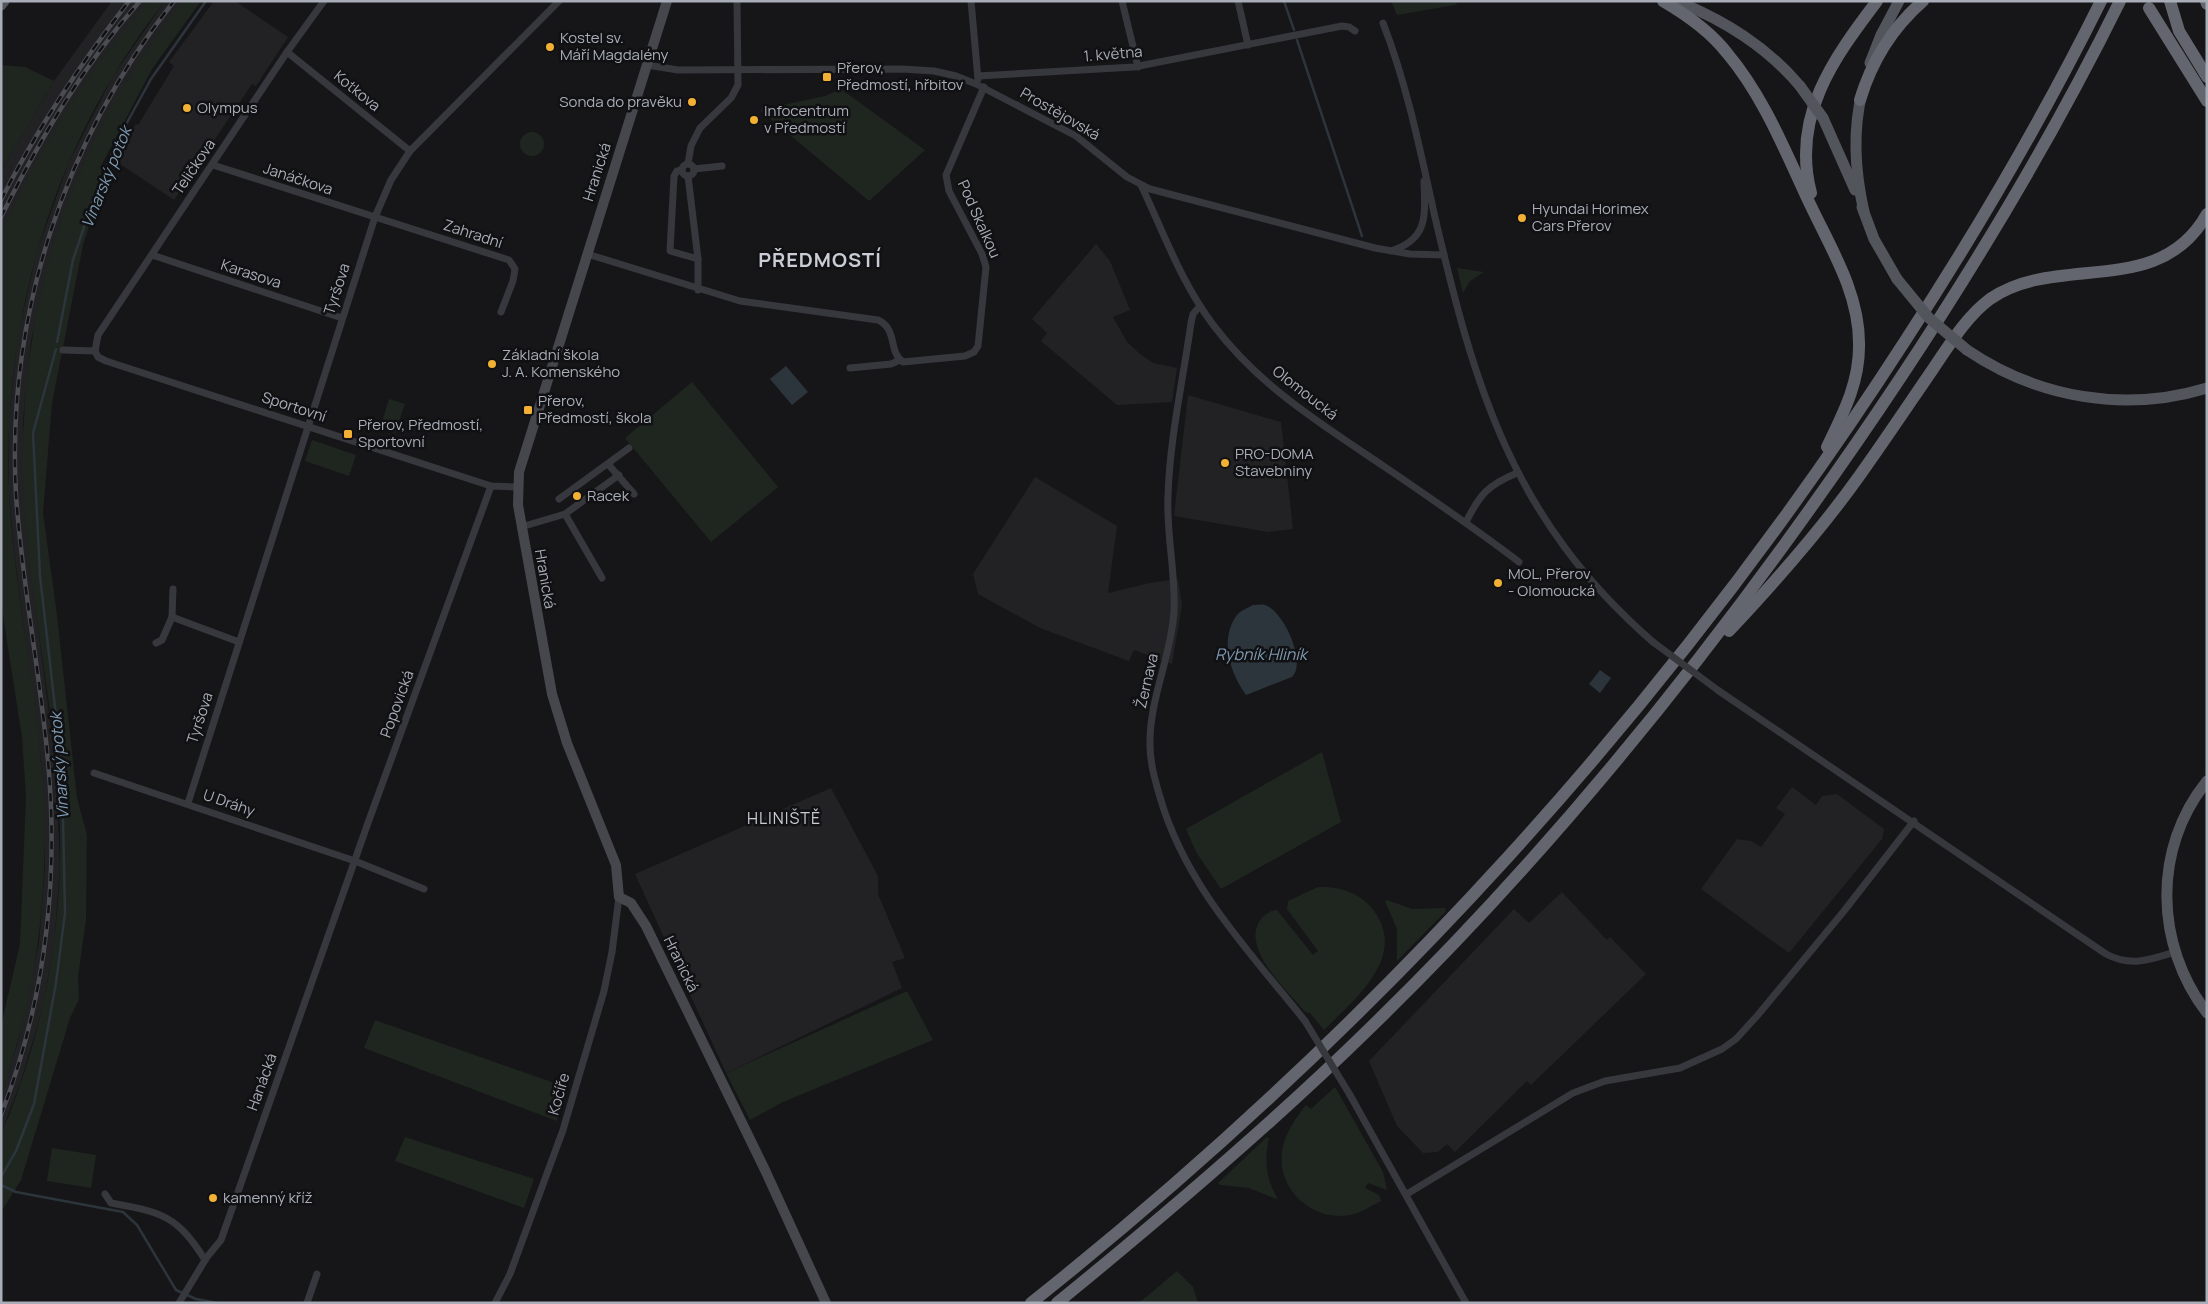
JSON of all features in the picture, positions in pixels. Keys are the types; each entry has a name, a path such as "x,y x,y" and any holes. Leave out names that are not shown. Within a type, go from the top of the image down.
{"highway":[{"path":"1663,1 1683,13 1707,32 1726,51 1746,77 1768,115 1828,240 1853,300 1858,328 1859,353 1850,398 1810,483"},
{"path":"1828,240 1806,174 1806,131 1813,105 1824,81 1849,40 1877,1"},
{"path":"1860,100 1881,49 1903,20 1923,1"},
{"path":"1031,1303 1121,1232 1222,1143 1337,1035 1426,946 1549,811 1627,720 1754,559 1810,483 1864,404 1944,281 2018,156 2100,1"},
{"path":"1678,686 1768,568 1879,411 1941,316 2032,165 2120,1"},
{"path":"2170,1 2179,31 2207,78"},
{"path":"2146,5 2207,101"},
{"path":"1057,1303 1228,1159 1374,1025 1498,896 1678,686 1756,602 1833,510 1859,476 1951,343 1981,306 2000,293 2023,282 2052,277 2123,270 2154,261 2182,244 2207,214"}],"main road":[{"path":"1,5 4,1"},
{"name":"Hranická","path":"667,1 521,463 517,487 522,526 552,694 567,743 616,865 619,897 631,903 646,926 748,1136 826,1303"},
{"path":"1677,1 1715,18 1744,35 1776,60 1800,86 1823,118 1881,252 1897,279 1929,318 1967,350 2014,377 2075,396 2112,400 2139,400 2207,388"},
{"path":"1864,212 1855,155 1860,100 1875,50 1899,1"},
{"path":"2146,5 2207,78"},
{"path":"2207,781 2183,822 2166,877 2167,918 2175,952 2185,979 2207,1013"}],"street":[{"name":"Teličkova","path":"95,351 98,335 287,52 324,1"},
{"name":"Tyršova","path":"188,803 307,425 375,217 391,180 410,151 559,1"},
{"path":"688,176 692,174 691,146 700,128 736,92 738,70 737,1"},
{"path":"971,1 978,76 976,84"},
{"path":"1122,1 1138,67"},
{"path":"1238,1 1248,45"},
{"path":"1383,23 1403,84 1444,255 1483,392 1517,473 1544,520 1577,566 1603,596 1653,642 1719,691 1914,821 2111,956 2134,962 2175,952"},
{"name":"1. května","path":"978,76 1138,67 1342,26 1349,27 1355,31"},
{"name":"Kotkova","path":"287,52 410,151"},
{"name":"Prostějovská","path":"647,65 675,70 924,70 956,76 984,87 1082,140 1141,185 1180,198 1390,251 1444,255"},
{"name":"Pod Skalkou","path":"850,368 891,364 900,360 911,363 965,356 974,352 978,346 986,267 982,254 949,191 946,175 984,87"},
{"name":"Janáčkova","path":"213,165 375,217"},
{"path":"698,259 670,251 674,176 684,166 722,166"},
{"path":"1390,251 1408,244 1422,227 1425,212 1423,166"},
{"path":"682,170 688,176 698,259 698,290"},
{"name":"Olomoucká","path":"1141,185 1178,268 1200,306 1236,352 1284,397 1466,522 1519,562"},
{"name":"Zahradní","path":"375,217 509,260 515,268 514,280 501,312"},
{"path":"587,254 698,290 760,305 878,320 885,324 892,333 896,356 900,360"},
{"name":"Karasova","path":"152,255 342,318"},
{"name":"Žernava","path":"1200,306 1193,314 1191,323 1169,480 1168,527 1174,614 1171,638 1151,724 1152,766 1164,812 1174,838 1192,873 1211,903 1305,1020 1407,1194 1466,1303"},
{"path":"63,350 95,351"},
{"name":"Sportovní","path":"95,351 98,357 106,361 491,486 517,487"},
{"path":"560,499 629,448"},
{"path":"608,464 634,494"},
{"path":"1466,522 1478,498 1486,490 1517,473"},
{"path":"522,526 565,514 618,476"},
{"name":"Popovická","path":"355,861 491,486"},
{"path":"565,514 602,578"},
{"path":"156,643 162,640 172,617 173,589"},
{"path":"172,617 239,642"},
{"name":"U Dráhy","path":"94,773 188,803 355,861"},
{"path":"1407,1194 1573,1092 1606,1081 1680,1068 1722,1049 1736,1039 1844,911 1914,821"},
{"path":"355,861 424,889"},
{"name":"Hanácká","path":"183,1297 205,1260 223,1237 355,861"},
{"name":"Kočíře","path":"495,1303 538,1201 563,1130 604,991 612,952 619,897"},
{"path":"105,1194 111,1203 167,1217 192,1239 205,1260"},
{"path":"307,1303 318,1274"}],"shaded area":[{"path":"112,1 150,1 99,66 60,124 1,235 1,171 54,81"},
{"path":"150,1 165,1 126,55 93,111 65,171 43,232 26,295 15,360 9,425 11,525 38,729 44,805 44,847 43,889 33,972 25,1013 1,1094 1,1026 20,944 26,796 22,737 1,603 1,235 31,173 66,112 106,54"},
{"path":"165,1 183,1 149,47 126,83 82,168 51,255 31,341 23,420 28,549 55,760 60,866 54,945 42,1010 21,1081 1,1133 1,1094 18,1043 39,943 45,866 41,761 14,551 9,493 9,419 17,339 37,251 69,162 113,76"},
{"path":"183,1 201,1 152,69 103,162 96,203 83,245 52,403 43,513 57,615 77,798 87,835 86,919 78,977 79,999 70,1018 21,1180 1,1212 1,1137 27,1064 48,980 55,935 60,866 58,787 50,709 28,552 23,476 25,402 34,330 49,260 72,192 102,126 139,63"},
{"name":"Olympus","path":"214,1 235,1 288,37 256,86 252,84 174,200 114,160 123,140 136,124 138,125 174,66 169,62"},
{"path":"1391,1 1459,1 1455,5 1397,15"},
{"path":"1,65 25,67 54,81 1,171"},
{"path":"841,89 925,150 869,201 760,110 825,96"},
{"path":"532,132 541,135 544,144 541,153 532,156 523,153 520,144 523,135"},
{"path":"1096,244 1110,261 1130,310 1113,317 1127,342 1153,363 1177,368 1172,402 1117,405 1041,341 1047,333 1032,319"},
{"path":"1457,268 1484,272 1470,281 1463,293"},
{"path":"692,382 778,487 711,542 625,438"},
{"path":"1188,395 1281,422 1293,529 1268,532 1174,516"},
{"path":"389,399 405,404 395,433 380,428"},
{"path":"312,440 356,455 349,476 305,461"},
{"path":"1035,477 1117,526 1108,593 1150,583 1178,579 1182,605 1172,664 1134,650 1129,661 1040,628 978,594 973,574"},
{"path":"1322,752 1341,822 1221,889 1196,852 1186,829"},
{"path":"1792,787 1816,805 1822,796 1837,794 1884,829 1882,839 1789,953 1701,889 1737,839 1751,841 1761,847 1785,814 1776,808"},
{"path":"831,788 878,876 878,894 905,958 892,962 902,988 726,1073 635,874"},
{"path":"1318,887 1333,887 1346,890 1365,901 1381,924 1385,941 1382,958 1374,974 1363,990 1324,1030 1310,1013 1305,1012 1278,981 1261,956 1256,943 1256,930 1261,919 1264,915 1277,910 1313,955 1318,951 1287,909 1288,901"},
{"path":"1562,892 1607,940 1610,937 1646,974 1531,1085 1527,1081 1455,1152 1447,1144 1438,1152 1423,1153 1397,1126 1369,1061 1514,909 1529,923"},
{"path":"1387,900 1412,909 1445,908 1446,911 1397,961 1397,929 1385,901"},
{"path":"907,991 933,1040 783,1102 750,1120 726,1073"},
{"path":"375,1020 563,1086 557,1121 364,1048"},
{"path":"1335,1087 1383,1172 1387,1190 1368,1183 1365,1188 1379,1195 1381,1201 1350,1215 1336,1216 1311,1208 1300,1200 1285,1179 1282,1166 1282,1152 1285,1139 1298,1116 1306,1105 1311,1109"},
{"path":"405,1137 534,1179 524,1208 395,1161"},
{"path":"1267,1137 1269,1139 1267,1154 1268,1176 1277,1197 1276,1199 1249,1188 1220,1185 1218,1183"},
{"path":"52,1148 96,1155 91,1188 47,1181"},
{"path":"1177,1271 1193,1287 1198,1303 1139,1303"}],"water":[{"path":"786,366 808,392 792,405 770,379"},
{"name":"Rybník Hliník","path":"1253,605 1265,605 1272,609 1279,617 1291,638 1297,661 1296,670 1292,677 1246,695 1235,677 1231,666 1228,645 1232,624 1237,615"},
{"path":"1600,670 1611,678 1600,693 1589,684"}],"waterway":[{"name":"Vinarský potok","path":"57,342 73,260 93,200 118,139 151,79 206,1"},
{"path":"1284,1 1294,30"},
{"path":"1297,40 1362,236"},
{"name":"Vinarský potok","path":"1,1177 16,1151 34,1104 56,983 65,913 62,768 40,576 33,433 56,349"},
{"name":"Vinarský potok","path":"1,1185 16,1192 123,1212 137,1225 176,1290 196,1299 217,1303"}],"railway":[{"path":"1,200 29,148 60,98 93,49 129,1"},
{"path":"1,217 63,104 100,51 140,1"},
{"path":"1,1115 16,1072 38,985 50,896 51,806 48,761 22,562 16,495 15,428 21,362 33,297 50,233 73,171 101,112 135,55 174,1"}],"place":[{"name":"Kostel sv. Máří Magdalény","path":"550,47"},
{"name":"Přerov, Předmostí, hřbitov","path":"827,77"},
{"name":"Sonda do pravěku","path":"692,102"},
{"name":"Olympus","path":"187,108"},
{"name":"Infocentrum v Předmostí","path":"754,120"},
{"name":"Hyundai Horimex Cars Přerov","path":"1522,218"},
{"name":"Základní škola J. A. Komenského","path":"492,364"},
{"name":"Přerov, Předmostí, škola","path":"528,410"},
{"name":"Přerov, Předmostí, Sportovní","path":"348,434"},
{"name":"PRO-DOMA Stavebniny","path":"1225,463"},
{"name":"Racek","path":"577,496"},
{"name":"MOL, Přerov - Olomoucká","path":"1498,583"},
{"name":"kamenný kříž","path":"213,1198"}],"district":[{"name":"PŘEDMOSTÍ","path":"820,260"},
{"name":"HLINIŠTĚ","path":"784,818"}]}
